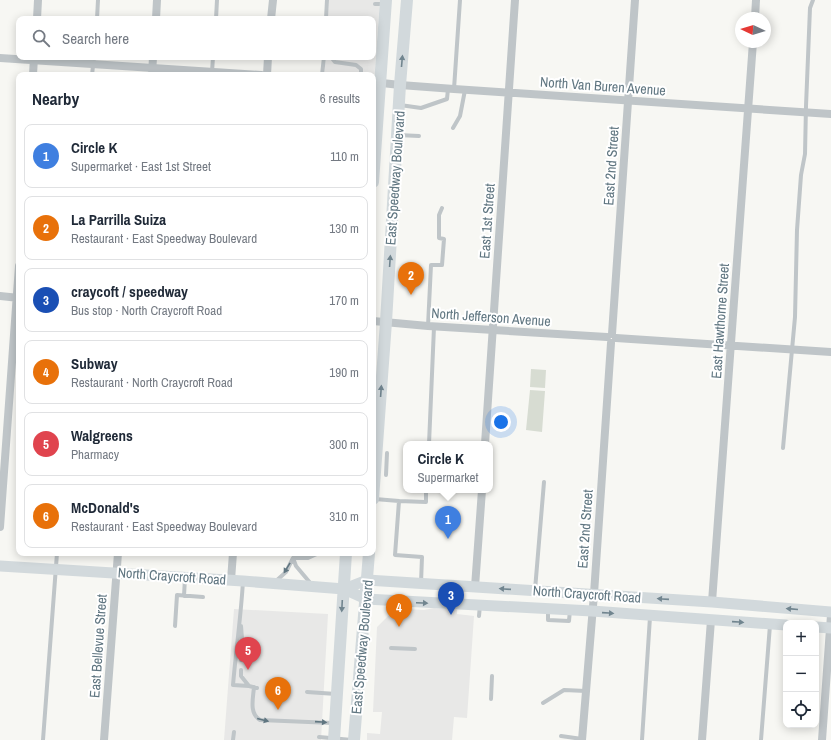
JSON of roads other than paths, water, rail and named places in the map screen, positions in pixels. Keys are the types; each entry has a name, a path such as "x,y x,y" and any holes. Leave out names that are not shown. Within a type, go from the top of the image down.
{"main road":[{"name":"East Speedway Boulevard","path":"376,458 386,322 400,85 407,0"},
{"name":"East Speedway Boulevard","path":"376,104 382,3"},
{"name":"East Speedway Boulevard","path":"334,739 346,556"},
{"name":"East Speedway Boulevard","path":"354,740 369,556"},
{"name":"North Craycroft Road","path":"0,566 314,586 344,589 366,599 479,610 570,616 592,611 783,625"},
{"name":"North Craycroft Road","path":"344,589 367,580 712,602 831,613"},
{"path":"819,627 831,628"}],"street":[{"path":"37,16 38,0"},
{"path":"156,16 157,0"},
{"path":"271,16 273,0"},
{"name":"East 1st Street","path":"485,441 515,0"},
{"name":"East 2nd Street","path":"582,740 594,594 635,0"},
{"path":"755,12 756,0"},
{"name":"East Hawthorne Street","path":"712,602 753,48"},
{"path":"0,58 16,58"},
{"path":"33,72 34,60"},
{"path":"94,60 152,71 178,72"},
{"path":"152,71 153,60"},
{"path":"267,72 268,60"},
{"name":"North Van Buren Avenue","path":"377,82 465,90 831,114"},
{"path":"0,296 16,298"},
{"name":"North Jefferson Avenue","path":"376,321 831,352"},
{"path":"0,527 16,323"},
{"path":"475,587 482,493"},
{"name":"East Bellevue Street","path":"104,740 118,556"},
{"path":"231,580 233,556"},
{"path":"822,740 831,613"},
{"path":"702,740 711,620"}],"lane":[{"path":"97,16 98,0"},
{"path":"216,16 217,0"},
{"path":"326,16 328,0"},
{"path":"399,105 421,108 447,98 451,89 460,0"},
{"path":"783,448 795,317 797,230 801,175 805,154 810,8 813,0"},
{"path":"92,72 94,60"},
{"path":"212,72 213,60"},
{"path":"322,72 324,60"},
{"path":"333,60 335,62 356,65 361,69 361,72"},
{"path":"453,128 460,116 465,90"},
{"path":"398,135 419,136"},
{"path":"429,441 431,265 442,266 444,239 439,238 439,215 442,208"},
{"path":"386,475 387,453"},
{"path":"535,591 544,482"},
{"path":"376,499 426,502 426,493"},
{"path":"399,501 395,554 422,557 420,584"},
{"path":"43,740 57,556"},
{"path":"293,558 308,558 312,556"},
{"path":"274,583 286,572 293,558"},
{"path":"293,558 296,566 314,586"},
{"path":"184,596 185,577"},
{"path":"243,581 241,620 233,685 255,688 252,710 253,714 260,720 303,723 307,721 335,723"},
{"path":"175,626 177,595 203,597"},
{"path":"642,740 650,616"},
{"path":"241,620 241,660"},
{"path":"761,740 770,624"},
{"path":"391,648 415,649"},
{"path":"241,670 240,676 249,686"},
{"path":"491,699 492,676"},
{"path":"543,704 564,690 586,691"},
{"path":"307,692 337,694"},
{"path":"233,740 234,732"},
{"path":"561,736 582,740"},
{"path":"319,737 354,740"}],"place":[{"name":"La Parrilla Suiza","path":"411,295"},
{"name":"Circle K","path":"448,539"},
{"name":"craycoft / speedway","path":"451,615"},
{"name":"Subway","path":"399,627"},
{"name":"Walgreens","path":"248,670"},
{"name":"McDonald's","path":"278,710"}]}
